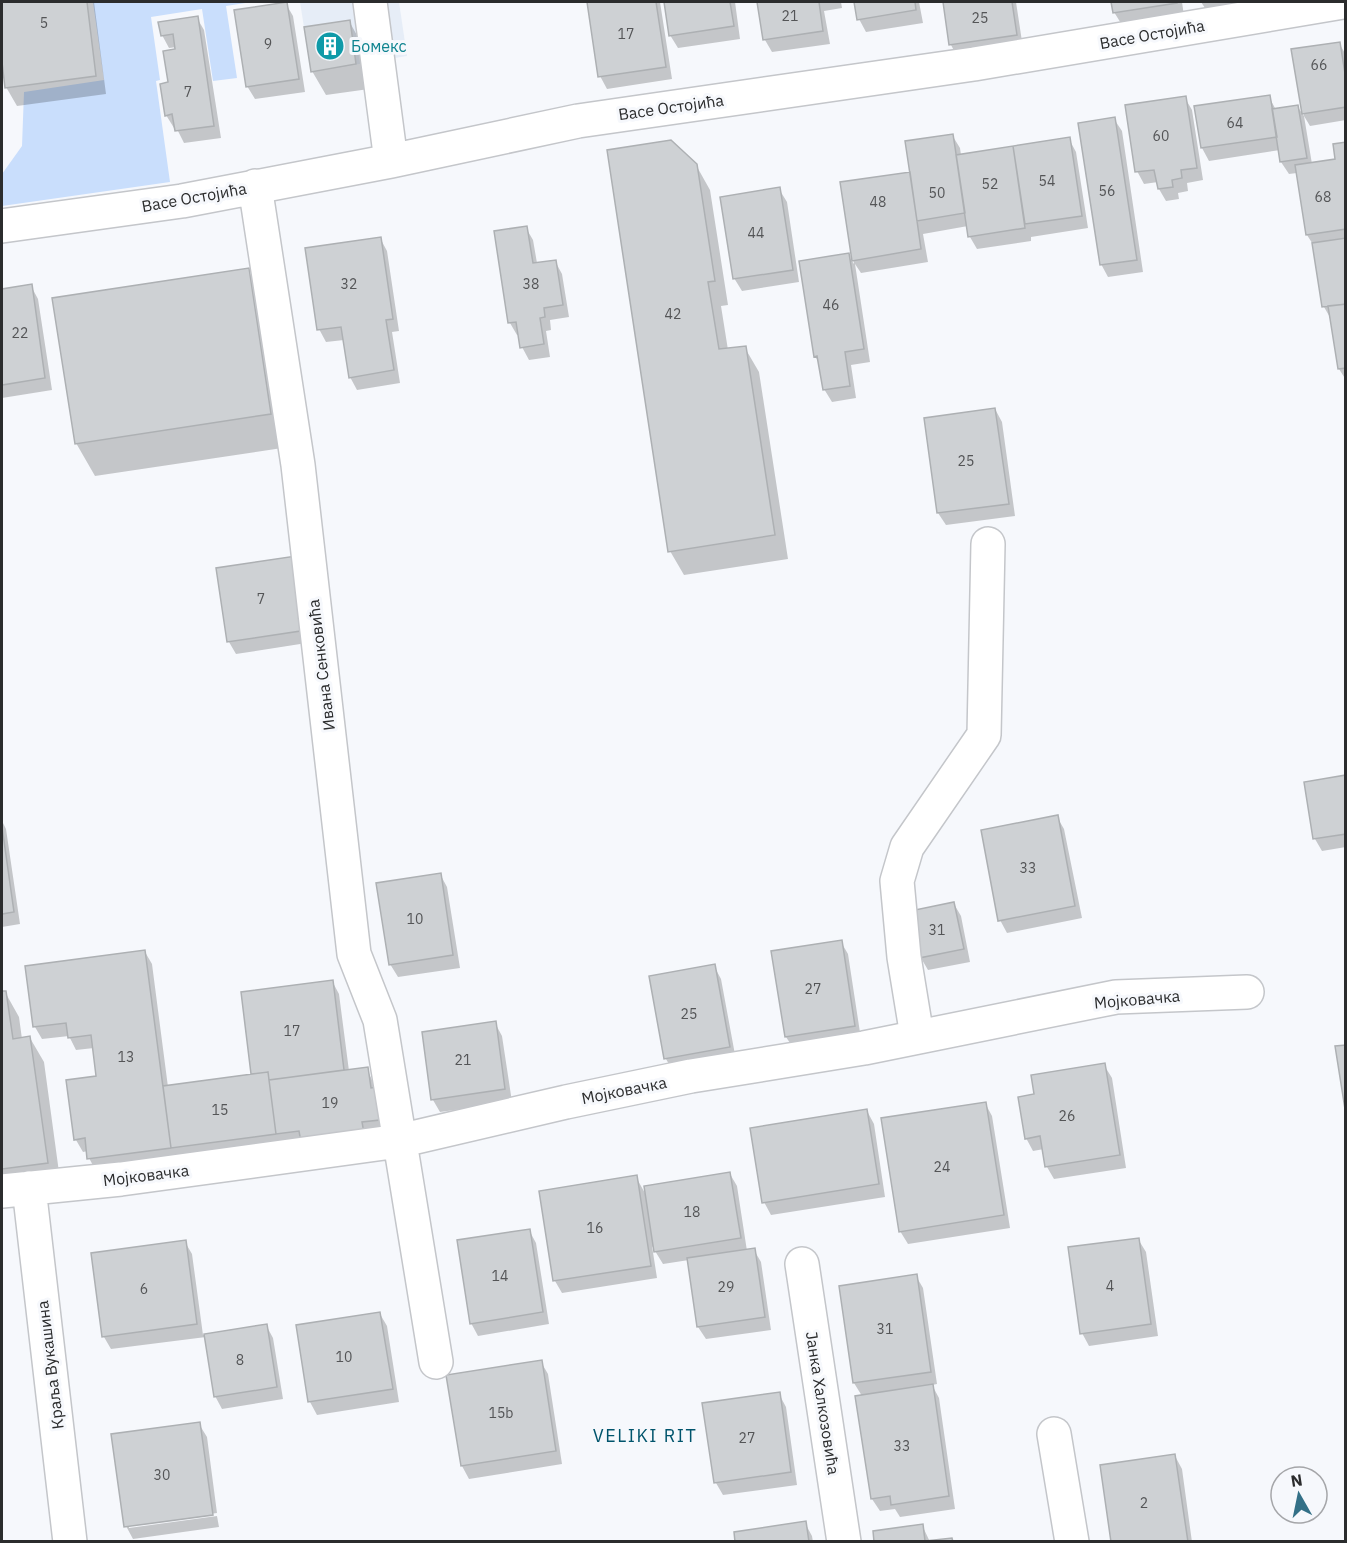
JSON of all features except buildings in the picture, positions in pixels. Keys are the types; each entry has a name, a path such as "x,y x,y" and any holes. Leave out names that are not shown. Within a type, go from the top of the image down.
{"street":[{"path":"370,2 391,161"},
{"name":"Васе Остојића","path":"2,226 182,201 391,161 578,121 974,64 1343,2"},
{"name":"Ивана Сенковића","path":"255,186 298,465 354,954 380,1020 436,1362"},
{"path":"917,1036 904,957 897,882 907,847 984,735 988,544"},
{"name":"Мојковачка","path":"15,1190 122,1179 399,1141 668,1081 864,1048 1116,997 1247,993"},
{"name":"Краља Вукашина","path":"15,1190 70,1542"},
{"name":"Јанка Халкозовића","path":"802,1264 844,1542"},
{"path":"1054,1434 1072,1542"}],"shaded area":[{"path":"93,2 252,2 226,6 237,78 213,81 202,9 151,17 160,80 156,81 170,182 2,206 2,174 22,146 24,92 104,80"},
{"path":"300,2 399,2 407,56 311,72"}],"place":[{"name":"Бомекс","path":"330,46"}],"district":[{"name":"VELIKI RIT","path":"645,1436"}]}
